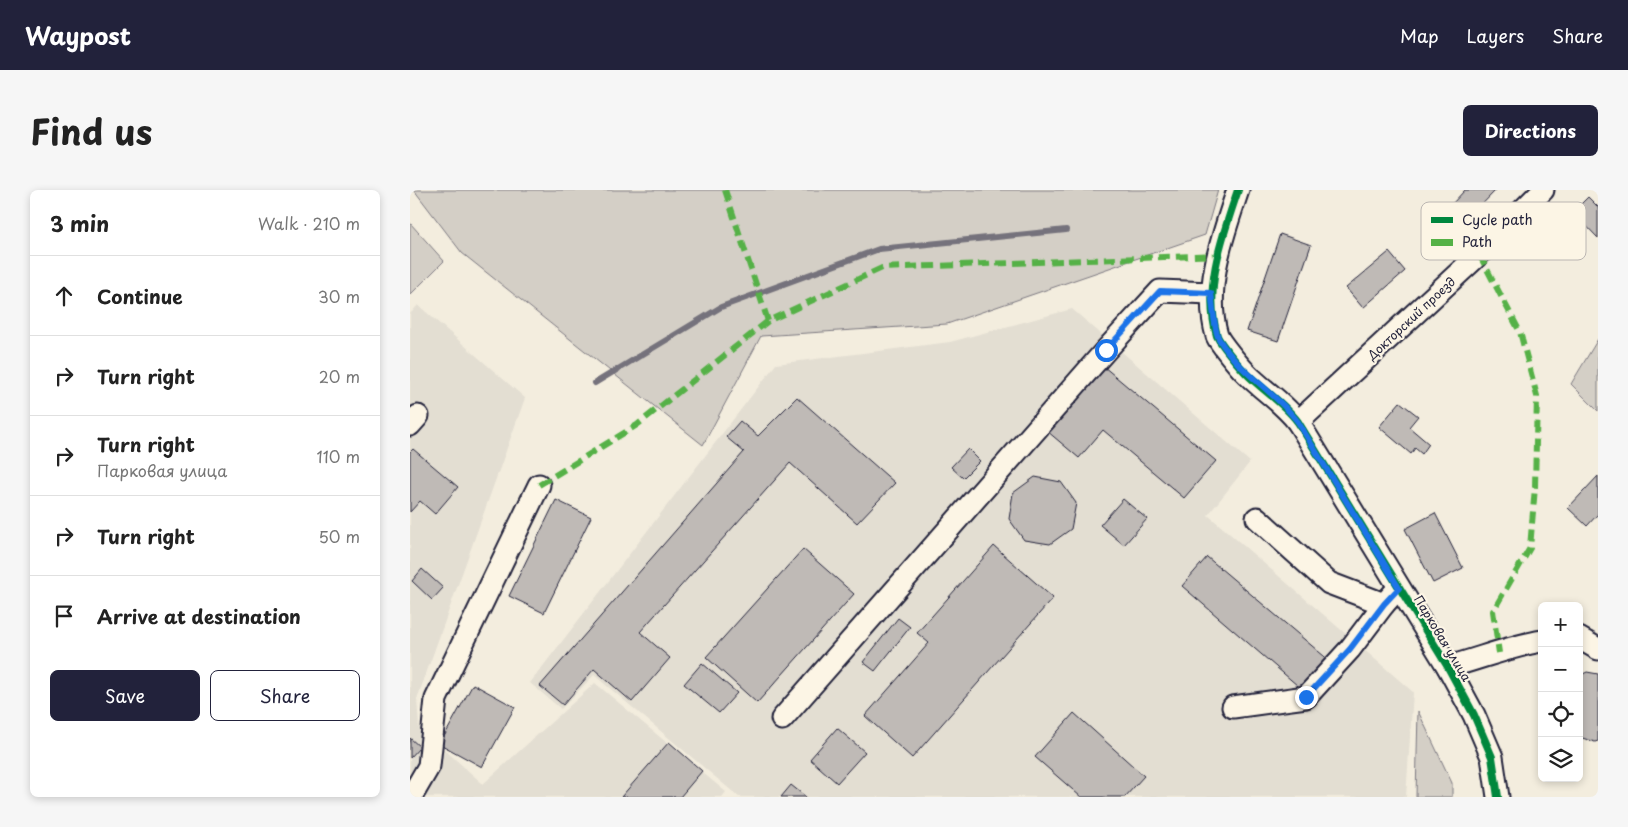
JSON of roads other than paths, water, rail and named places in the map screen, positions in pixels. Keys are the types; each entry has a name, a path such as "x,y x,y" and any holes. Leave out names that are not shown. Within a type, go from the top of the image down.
{"street":[{"name":"Парковая улица","path":"1238,190 1221,240 1211,293 1218,337 1246,373 1288,409 1298,422 1448,667 1474,715 1492,757 1498,797"},
{"name":"Докторский проезд","path":"1531,202 1543,190"},
{"name":"Докторский проезд","path":"1298,422 1473,260"},
{"path":"782,720 1106,350 1160,291 1211,293"},
{"path":"411,797 429,766 436,699 539,485"},
{"path":"1257,518 1329,583 1384,604"},
{"path":"1234,707 1306,697 1350,649 1384,604 1399,588"},
{"path":"1583,640 1598,649"},
{"path":"1448,667 1538,642"}],"waterway":[{"path":"595,383 721,307 879,249 1066,230"}]}
